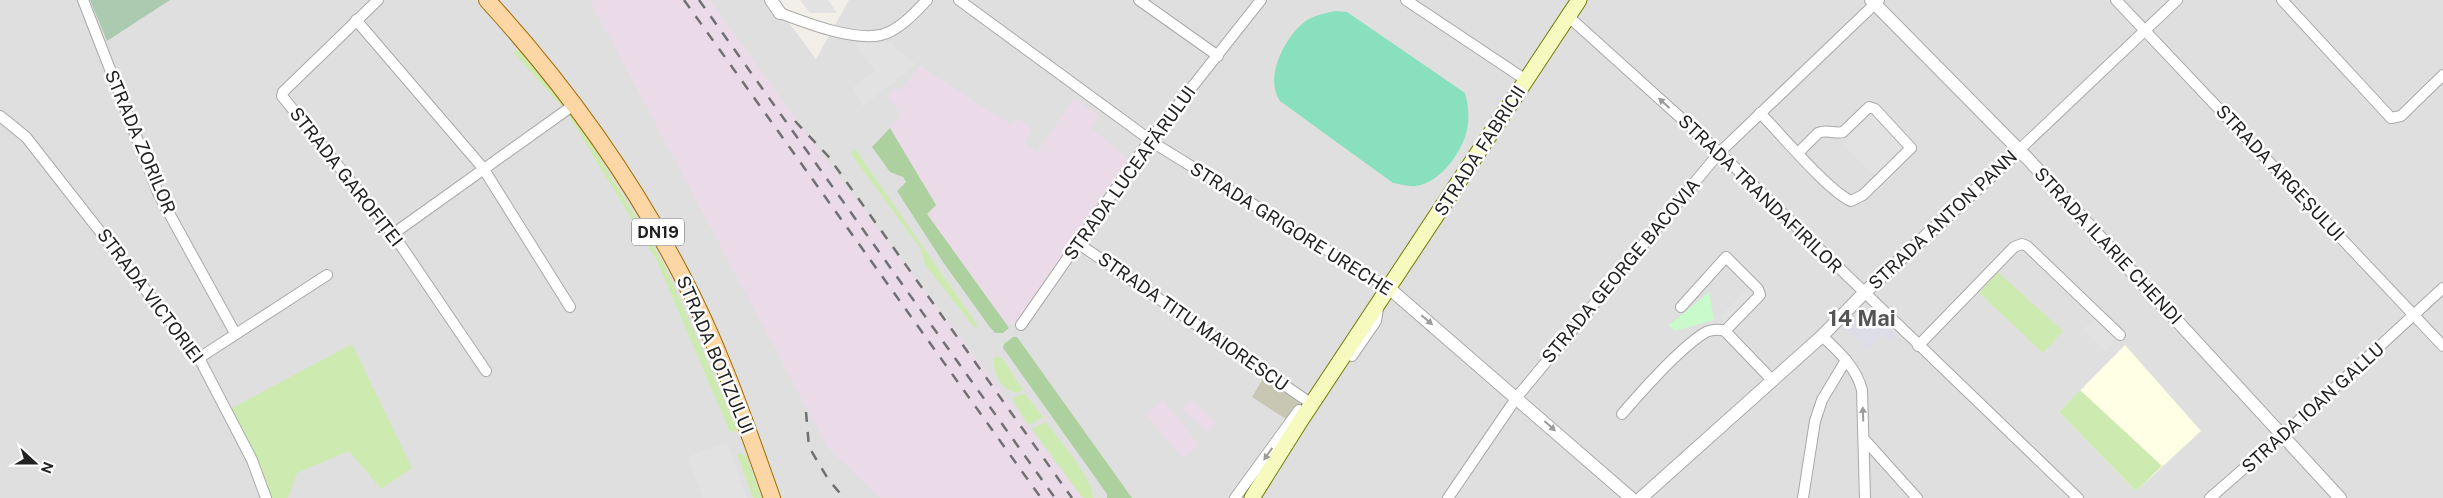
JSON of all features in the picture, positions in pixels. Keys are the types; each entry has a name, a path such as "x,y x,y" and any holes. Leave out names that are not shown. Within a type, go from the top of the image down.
{"main road":[{"name":"STRADA BOTIZULUI","path":"487,0 575,104 616,161 682,274 724,367 772,498"},
{"name":"STRADA FABRICII","path":"1252,498 1259,491 1379,302 1390,289 1579,0"}],"street":[{"name":"STRADA ZORILOR","path":"83,0 159,195 235,333"},
{"name":"STRADA GAROFIȚEI","path":"378,0 283,92 282,96 393,234 486,371"},
{"path":"771,0 780,13 835,30 864,36 881,35 905,21 926,0"},
{"name":"STRADA GRIGORE URECHE","path":"959,0 1151,140 1390,289 1630,498"},
{"path":"1139,0 1218,56"},
{"name":"STRADA LUCEAFĂRULUI","path":"1021,325 1151,140 1261,0"},
{"path":"1406,0 1526,80"},
{"name":"STRADA ARGEȘULUI","path":"2116,0 2443,346"},
{"name":"STRADA ANTON PANN","path":"1641,498 1822,336 1864,293 2020,150 2177,0"},
{"path":"2282,0 2391,118 2401,116 2442,78"},
{"name":"STRADA GEORGE BACOVIA","path":"1448,498 1516,397 1719,153 1875,2"},
{"name":"STRADA ILARIE CHENDI","path":"1875,2 2020,150 2340,498"},
{"name":"STRADA TRANDAFIRILOR","path":"1568,17 1719,153 2078,498"},
{"path":"356,20 483,168 570,307"},
{"path":"393,234 575,104"},
{"path":"1760,112 1798,153 1839,195 1851,201 1863,195 1911,148 1875,109 1869,107 1843,132 1838,134 1823,131 1798,153"},
{"name":"STRADA VICTORIEI","path":"0,116 26,137 199,358 252,460 266,498"},
{"name":"STRADA TITU MAIORESCU","path":"1079,244 1306,400"},
{"path":"1918,346 2014,247 2022,244 2027,246 2060,276 2120,335"},
{"path":"1622,414 1638,395 1705,333 1713,330 1725,330 1760,296 1758,289 1726,257 1681,307"},
{"path":"199,358 327,275"},
{"name":"STRADA IOAN GALLU","path":"2210,498 2415,316 2443,288"},
{"name":"STRADA FABRICII","path":"1235,498 1306,400 1365,312 1379,302"},
{"path":"1725,330 1772,380"},
{"path":"1822,336 1846,360 1858,376 1862,390 1866,498"},
{"path":"1803,498 1815,421 1822,400 1846,360"},
{"path":"1864,439 1918,498"}],"shaded area":[{"path":"0,0 772,0 816,59 849,0 2443,0 2443,498 0,498"},
{"path":"90,0 170,0 107,41"},
{"path":"590,0 710,0 817,148 1082,498 880,498 828,448"},
{"path":"800,0 828,0 837,13 810,13"},
{"path":"854,42 892,42 894,48 916,64 863,107 853,87 875,72"},
{"path":"920,66 1011,125 1016,118 1032,129 1024,143 1037,153 1074,98 1099,116 1091,128 1134,164 1021,325 1006,323 927,214 936,205 890,128 902,115 888,98 894,89 900,90"},
{"path":"1875,109 1911,148 1879,180 1842,144"},
{"path":"1748,288 1755,295 1726,323 1720,317"},
{"path":"1866,307 1896,335 1891,341 1883,334 1867,350 1844,328"},
{"path":"2098,314 2120,335 2105,351 2083,330"},
{"path":"2125,345 2201,431 2136,491 2059,412"},
{"path":"1264,377 1302,401 1289,421 1252,397"},
{"path":"1163,400 1199,445 1183,459 1146,414"},
{"path":"1191,400 1216,422 1208,432 1182,410"},
{"path":"727,443 747,498 703,498 687,457"}],"green space":[{"path":"1335,11 1347,12 1465,93 1468,105 1466,134 1451,163 1435,178 1416,186 1393,183 1280,101 1275,91 1274,80 1280,56 1286,44 1301,25 1309,19"},
{"path":"519,49 570,108 664,264 738,430 730,432 656,259 566,111 514,53"},
{"path":"890,128 936,205 927,214 1009,328 1003,333 995,333 989,326 943,262 897,191 906,182 903,177 890,172 872,147"},
{"path":"855,149 978,326 975,328 925,265 921,249 851,154"},
{"path":"1998,272 2063,331 2043,353 1979,293"},
{"path":"1709,292 1714,320 1674,331 1669,325"},
{"path":"1013,337 1017,337 1132,498 1107,498 1107,494 1003,348 1004,344"},
{"path":"352,344 412,468 381,489 349,451 297,473 288,498 271,498 230,409"},
{"path":"996,356 1002,358 1023,390 1017,393 1003,385 997,376 994,366 993,360"},
{"path":"2080,390 2162,466 2136,491 2059,412"},
{"path":"1025,394 1043,417 1031,424 1027,423 1013,400 1015,396"},
{"path":"1046,422 1082,470 1092,490 1093,498 1083,498 1032,429"},
{"path":"737,453 746,455 762,498 753,498"}],"railway":[{"path":"684,0 1041,498"},
{"path":"699,0 1055,498"},
{"path":"795,121 828,156 1072,498"},
{"path":"806,412 809,447 828,479 844,498"}],"district":[{"name":"14 Mai","path":"1862,318"}]}
